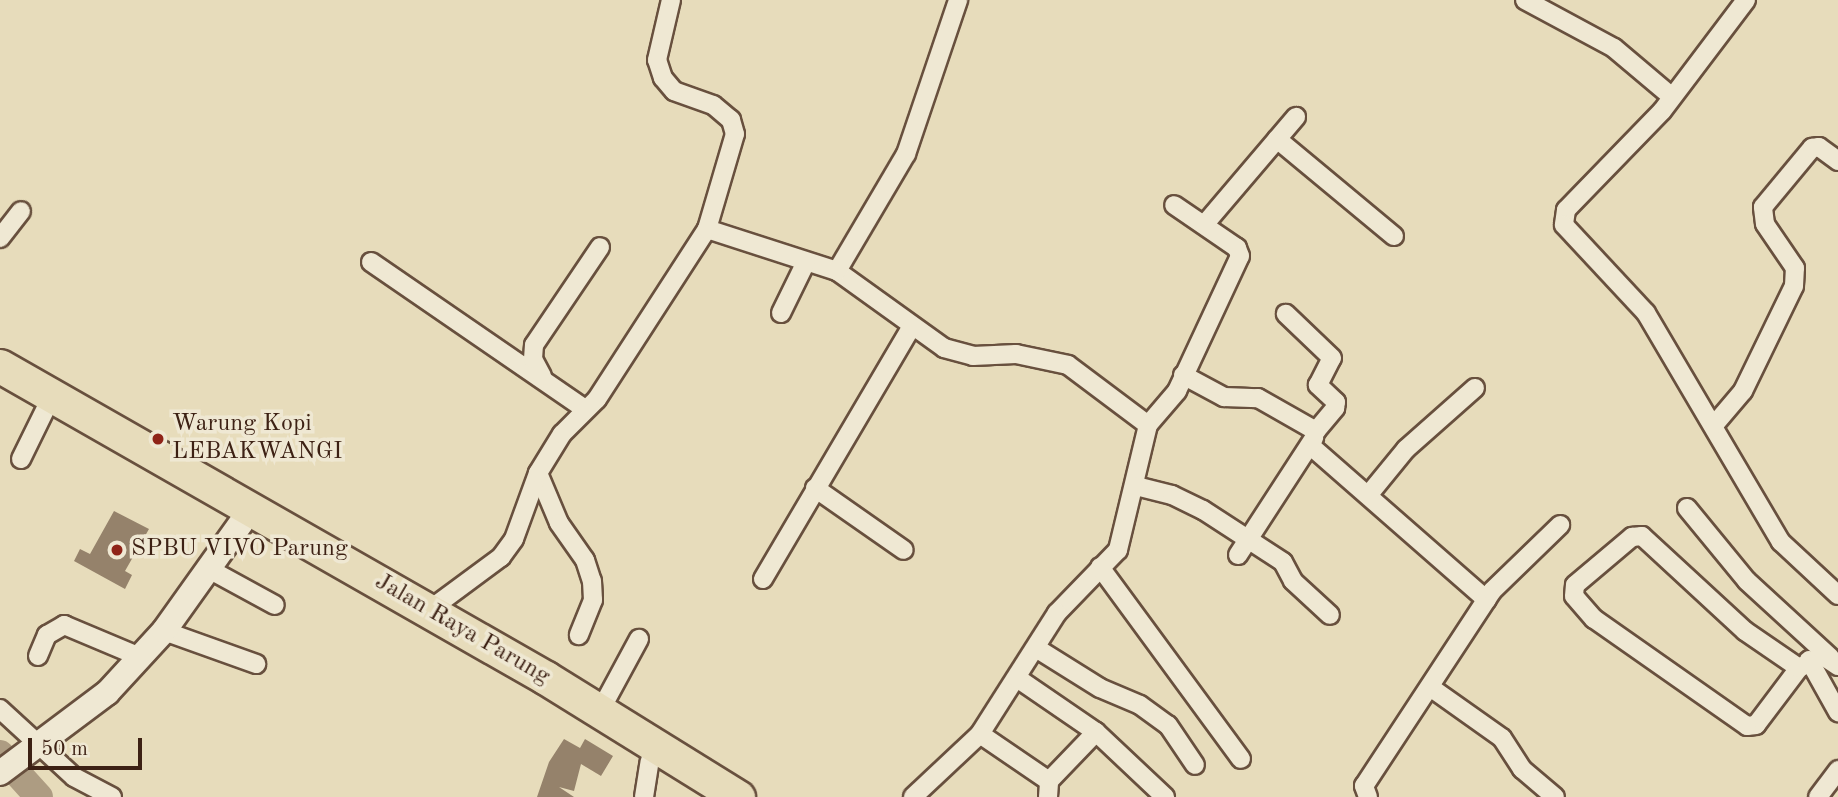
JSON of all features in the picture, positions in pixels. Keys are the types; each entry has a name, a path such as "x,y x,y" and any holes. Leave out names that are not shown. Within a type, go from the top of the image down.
{"highway":[{"name":"Jalan Raya Parung","path":"0,366 428,611 650,761 709,797"},
{"name":"Jalan Raya Parung","path":"0,386 242,523 542,686 600,711 738,797"}],"main road":[{"path":"0,773 107,693 163,631 242,523"}],"street":[{"path":"428,611 501,557 514,539 538,473 562,434 627,355 708,229 736,134 731,120 713,105 674,90 663,78 657,60 671,0"},
{"path":"837,271 906,154 958,0"},
{"path":"1525,0 1614,48 1671,96"},
{"path":"1746,0 1625,154 1566,210 1564,225 1646,313 1715,424 1781,542 1838,595"},
{"path":"1204,225 1296,117"},
{"path":"1277,139 1394,236"},
{"path":"1715,424 1743,391 1794,286 1795,268 1765,224 1763,207 1812,148 1819,147 1838,161"},
{"path":"913,797 981,734 1057,613 1123,542 1148,425 1177,391 1240,256 1237,248 1174,205"},
{"path":"0,238 21,211"},
{"path":"708,229 837,271 911,328 944,348 972,356 1016,354 1068,365 1148,425"},
{"path":"542,376 533,359 534,345 600,247"},
{"path":"371,262 542,376 585,409"},
{"path":"781,313 806,262"},
{"path":"1238,555 1335,408 1336,402 1318,385 1332,358 1286,314"},
{"path":"763,579 911,328"},
{"path":"1183,375 1224,397 1258,398 1314,439 1487,600"},
{"path":"1370,493 1406,449 1475,388"},
{"path":"21,459 45,410"},
{"path":"538,473 559,523 586,560 592,581 593,600 579,635"},
{"path":"1136,486 1172,495 1283,562 1293,581 1330,615"},
{"path":"815,488 904,550"},
{"path":"1687,508 1747,582 1834,662"},
{"path":"1368,797 1364,786 1487,600 1560,525"},
{"path":"1834,662 1804,664 1756,725 1747,726 1594,619 1574,596 1575,585 1632,537 1642,536 1745,631 1804,664 1838,712"},
{"path":"1100,567 1241,759"},
{"path":"207,568 275,605"},
{"path":"38,656 47,635 64,625 140,657"},
{"path":"163,631 256,664"},
{"path":"600,711 639,639"},
{"path":"1035,648 1146,709 1168,726 1195,765"},
{"path":"1017,678 1096,732 1165,797"},
{"path":"1430,687 1502,738 1522,769 1555,797"},
{"path":"0,709 36,748 74,777 112,797"},
{"path":"981,734 1049,789 1096,732"},
{"path":"644,797 650,761"},
{"path":"1818,797 1838,770"}],"building":[{"name":"SPBU VIVO Parung","path":"114,511 149,529 125,571 132,575 125,589 74,561 80,549 90,554"},
{"path":"564,739 580,748 585,739 613,756 601,776 581,764 574,791 559,787 574,797 537,797 549,762"}],"waterway":[{"path":"0,754 39,797"}],"place":[{"name":"Warung Kopi LEBAKWANGI","path":"158,439"},
{"name":"SPBU VIVO Parung","path":"117,550"}]}
